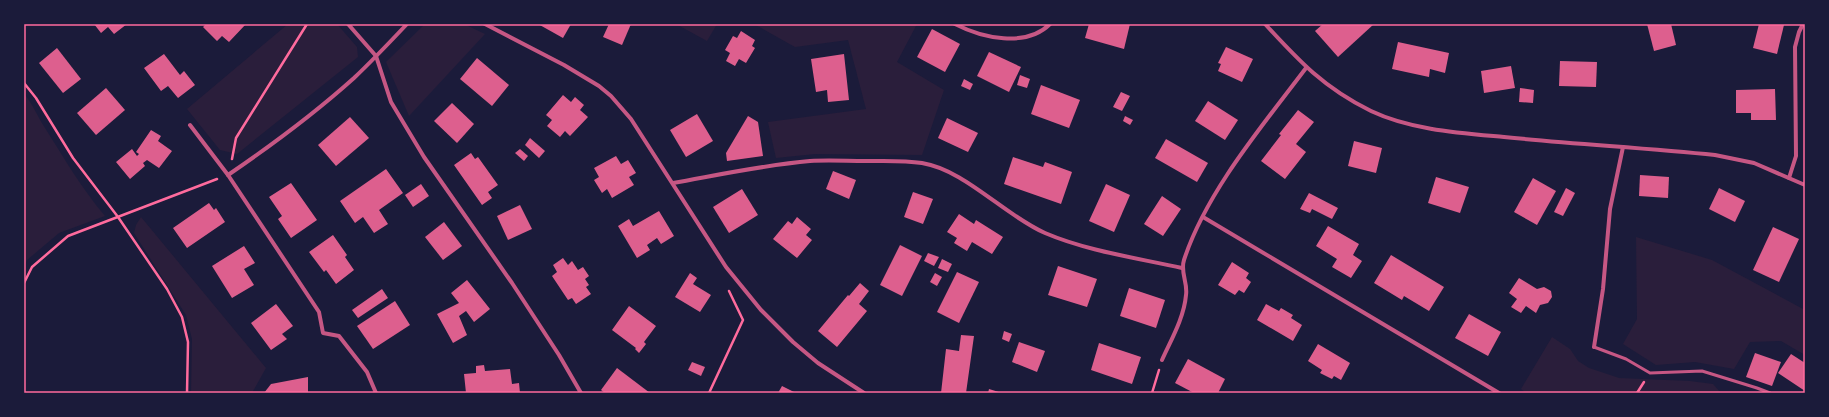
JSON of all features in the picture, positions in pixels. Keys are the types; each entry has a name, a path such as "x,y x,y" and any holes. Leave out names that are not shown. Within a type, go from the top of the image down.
{"street":[{"path":"348,24 376,56 391,102 424,157 512,283 559,355 581,393"},
{"path":"228,175 272,144 334,96 407,24"},
{"path":"485,24 564,65 599,86 611,96 631,119 673,182 726,267 761,310 793,342 818,363 864,393"},
{"path":"955,24 988,37 1000,38 1034,35 1044,30 1050,24"},
{"path":"1264,24 1306,68 1326,85 1355,103 1391,119 1410,124 1483,135 1715,155 1754,163 1805,185"},
{"path":"1789,178 1796,156 1795,47 1798,32 1803,24"},
{"path":"1162,360 1177,326 1186,298 1187,288 1182,268 1203,217 1227,175 1306,68"},
{"path":"190,125 228,175 319,312 323,333 339,336 367,372 376,393"},
{"path":"1594,347 1603,289 1610,209 1623,147"},
{"path":"673,182 742,170 811,161 888,161 922,163 943,169 979,191 1024,222 1044,233 1086,246 1182,268"},
{"path":"1203,217 1499,393"}],"lane":[{"path":"1594,347 1626,358 1650,373 1702,371 1770,393"}],"path":[{"path":"24,283 32,267 68,236 228,175 236,138 307,24"},
{"path":"24,83 36,98 73,158 118,217 167,290 182,317 188,342 187,393"},
{"path":"709,393 743,320 727,287"},
{"path":"1152,393 1162,360"}],"shaded area":[{"path":"288,24 337,24 357,47 358,57 237,154 220,150 187,109"},
{"path":"425,24 464,24 485,34 409,116 386,62"},
{"path":"676,24 717,24 707,41"},
{"path":"754,24 917,24 897,62 944,90 922,155 815,154 776,158 768,122 866,109 848,40 795,47"},
{"path":"24,94 74,173 105,216 59,233 27,260 24,267"},
{"path":"141,217 266,368 252,393 191,393 192,339 186,315 134,233 136,225"},
{"path":"1636,237 1712,260 1805,310 1805,355 1781,341 1750,342 1734,369 1695,362 1656,365 1623,344 1637,319"},
{"path":"1552,337 1570,349 1578,361 1589,368 1619,378 1690,381 1713,384 1721,393 1526,393 1521,389"}],"building":[{"path":"94,24 127,24 114,34 108,27 101,33"},
{"path":"206,24 246,24 229,42 222,36 217,41 203,27"},
{"path":"538,24 571,24 563,38"},
{"path":"609,24 631,24 622,45 603,37"},
{"path":"1089,24 1130,24 1124,49 1085,38"},
{"path":"1323,24 1374,24 1338,57 1315,31"},
{"path":"1647,24 1671,24 1676,45 1654,51"},
{"path":"1759,24 1784,25 1777,54 1753,48"},
{"path":"932,29 960,44 945,72 917,57"},
{"path":"741,31 755,40 752,46 755,48 746,63 739,59 735,66 726,61 730,53 725,50 733,36 737,38"},
{"path":"1398,42 1449,53 1445,73 1430,69 1429,77 1392,69"},
{"path":"1226,47 1253,59 1242,82 1218,71 1221,64 1218,63"},
{"path":"57,48 81,79 63,93 39,63"},
{"path":"989,52 1021,67 1009,92 977,76"},
{"path":"164,54 180,75 184,71 195,85 178,98 168,86 161,91 144,68"},
{"path":"844,54 849,100 828,102 827,90 816,92 811,59"},
{"path":"477,58 509,85 492,106 460,79"},
{"path":"1560,61 1597,62 1596,87 1559,86"},
{"path":"1511,66 1515,88 1484,93 1481,71"},
{"path":"1020,75 1030,79 1027,88 1017,85"},
{"path":"964,79 973,84 970,90 961,86"},
{"path":"1041,85 1080,100 1069,128 1031,114"},
{"path":"106,88 125,110 96,135 77,113"},
{"path":"1520,88 1534,90 1533,103 1519,102"},
{"path":"1775,89 1776,120 1751,120 1751,113 1736,113 1736,90"},
{"path":"1121,92 1130,96 1122,111 1113,107"},
{"path":"563,95 571,102 575,97 584,105 580,110 588,117 570,136 565,131 560,137 547,126 552,120 546,115"},
{"path":"1208,101 1238,120 1225,140 1195,121"},
{"path":"452,103 474,124 457,143 434,121"},
{"path":"1298,110 1314,122 1296,144 1306,152 1285,179 1261,161 1281,135 1279,134"},
{"path":"697,114 713,141 686,157 670,130"},
{"path":"748,116 758,122 763,156 727,161 726,153"},
{"path":"1125,116 1133,120 1130,125 1123,121"},
{"path":"350,117 369,138 336,166 318,145"},
{"path":"947,118 978,133 968,152 938,138"},
{"path":"151,130 161,136 158,141 172,151 159,168 147,160 143,163 145,166 130,179 116,162 132,149 137,156 139,154 136,152"},
{"path":"530,138 545,151 539,158 525,145"},
{"path":"1166,139 1208,163 1197,182 1155,158"},
{"path":"1354,141 1382,148 1376,173 1348,166"},
{"path":"520,149 528,156 524,161 515,153"},
{"path":"471,153 475,159 478,157 498,185 488,192 492,198 482,205 454,165"},
{"path":"616,156 621,164 628,160 636,173 629,177 634,185 612,198 607,189 602,193 594,180 599,177 594,168"},
{"path":"1013,157 1043,167 1045,162 1072,172 1061,204 1004,184"},
{"path":"386,169 403,193 379,210 388,224 374,233 363,217 355,223 340,201"},
{"path":"833,171 856,180 849,199 826,189"},
{"path":"1640,175 1669,177 1668,198 1639,196"},
{"path":"1436,177 1469,187 1460,213 1428,203"},
{"path":"1533,178 1556,191 1537,225 1514,212"},
{"path":"291,183 317,220 291,238 278,219 282,216 269,197"},
{"path":"421,184 429,196 413,207 405,195"},
{"path":"1106,184 1130,195 1114,232 1089,221"},
{"path":"1566,188 1575,193 1563,216 1554,212"},
{"path":"1719,188 1745,201 1735,222 1709,209"},
{"path":"742,189 758,215 729,233 713,207"},
{"path":"913,192 933,199 923,224 904,217"},
{"path":"1309,193 1338,208 1332,219 1312,209 1310,213 1300,209"},
{"path":"1162,196 1181,209 1163,236 1144,224"},
{"path":"209,203 214,210 216,208 225,222 187,248 173,228"},
{"path":"520,205 532,229 508,240 497,216"},
{"path":"659,211 674,236 661,244 657,238 647,245 650,250 637,258 618,226 629,219 633,226"},
{"path":"959,214 974,224 976,220 1003,237 992,254 972,242 967,251 954,243 957,238 947,232"},
{"path":"797,217 811,229 806,235 812,240 797,258 773,239 788,221 792,224"},
{"path":"444,222 462,246 443,260 425,237"},
{"path":"1328,226 1359,244 1353,255 1362,261 1351,278 1332,267 1337,259 1316,246"},
{"path":"1773,227 1799,239 1779,282 1753,270"},
{"path":"333,235 347,255 345,257 354,270 336,284 326,270 324,272 309,252"},
{"path":"900,245 922,256 902,296 880,285"},
{"path":"244,246 255,263 244,269 254,285 232,298 212,266"},
{"path":"928,253 939,257 934,266 924,261"},
{"path":"1391,255 1444,287 1429,311 1404,296 1402,300 1374,283"},
{"path":"563,258 568,265 572,261 578,270 583,267 589,276 585,279 589,285 586,287 591,294 576,304 572,298 568,300 552,276 557,272 553,265"},
{"path":"942,259 952,264 948,272 938,268"},
{"path":"1232,262 1249,273 1246,278 1251,282 1244,293 1239,290 1235,295 1218,285"},
{"path":"1058,266 1097,279 1087,307 1048,295"},
{"path":"957,272 979,282 959,323 937,312"},
{"path":"690,273 697,278 693,284 711,295 700,312 675,297"},
{"path":"935,273 942,277 937,286 930,282"},
{"path":"1519,278 1537,289 1544,287 1551,291 1552,297 1548,303 1540,305 1536,313 1526,306 1521,313 1511,307 1517,299 1509,293"},
{"path":"467,280 490,309 474,322 466,311 459,316 467,335 453,343 437,314 459,303 451,293"},
{"path":"860,283 869,291 859,304 867,311 837,347 818,331"},
{"path":"1129,288 1165,300 1156,328 1120,316"},
{"path":"382,289 388,298 358,318 352,310"},
{"path":"395,301 410,325 373,349 357,326"},
{"path":"276,304 293,326 282,334 287,339 271,350 251,323"},
{"path":"1266,304 1279,311 1281,308 1293,315 1291,318 1302,325 1293,341 1257,320"},
{"path":"629,306 656,326 644,342 646,344 639,353 635,349 636,348 612,330"},
{"path":"1469,314 1501,332 1488,356 1455,338"},
{"path":"1004,331 1012,334 1009,342 1002,339"},
{"path":"961,335 974,336 966,393 941,393 946,349 959,351"},
{"path":"1019,342 1045,351 1037,372 1012,362"},
{"path":"1099,343 1141,357 1132,384 1091,370"},
{"path":"1318,344 1350,363 1341,380 1334,376 1332,379 1320,373 1322,370 1308,361"},
{"path":"1755,353 1781,362 1772,386 1746,377"},
{"path":"1791,354 1805,363 1805,391 1778,373"},
{"path":"1188,359 1225,379 1218,393 1194,393 1175,383"},
{"path":"692,362 705,367 701,376 688,370"},
{"path":"484,365 485,371 510,369 512,384 519,383 520,393 466,393 464,374 476,373 476,366"},
{"path":"617,368 650,393 605,393 601,390"},
{"path":"308,377 308,393 264,393 271,384"},
{"path":"782,386 796,393 778,393"},
{"path":"989,389 1002,393 988,393"}]}
